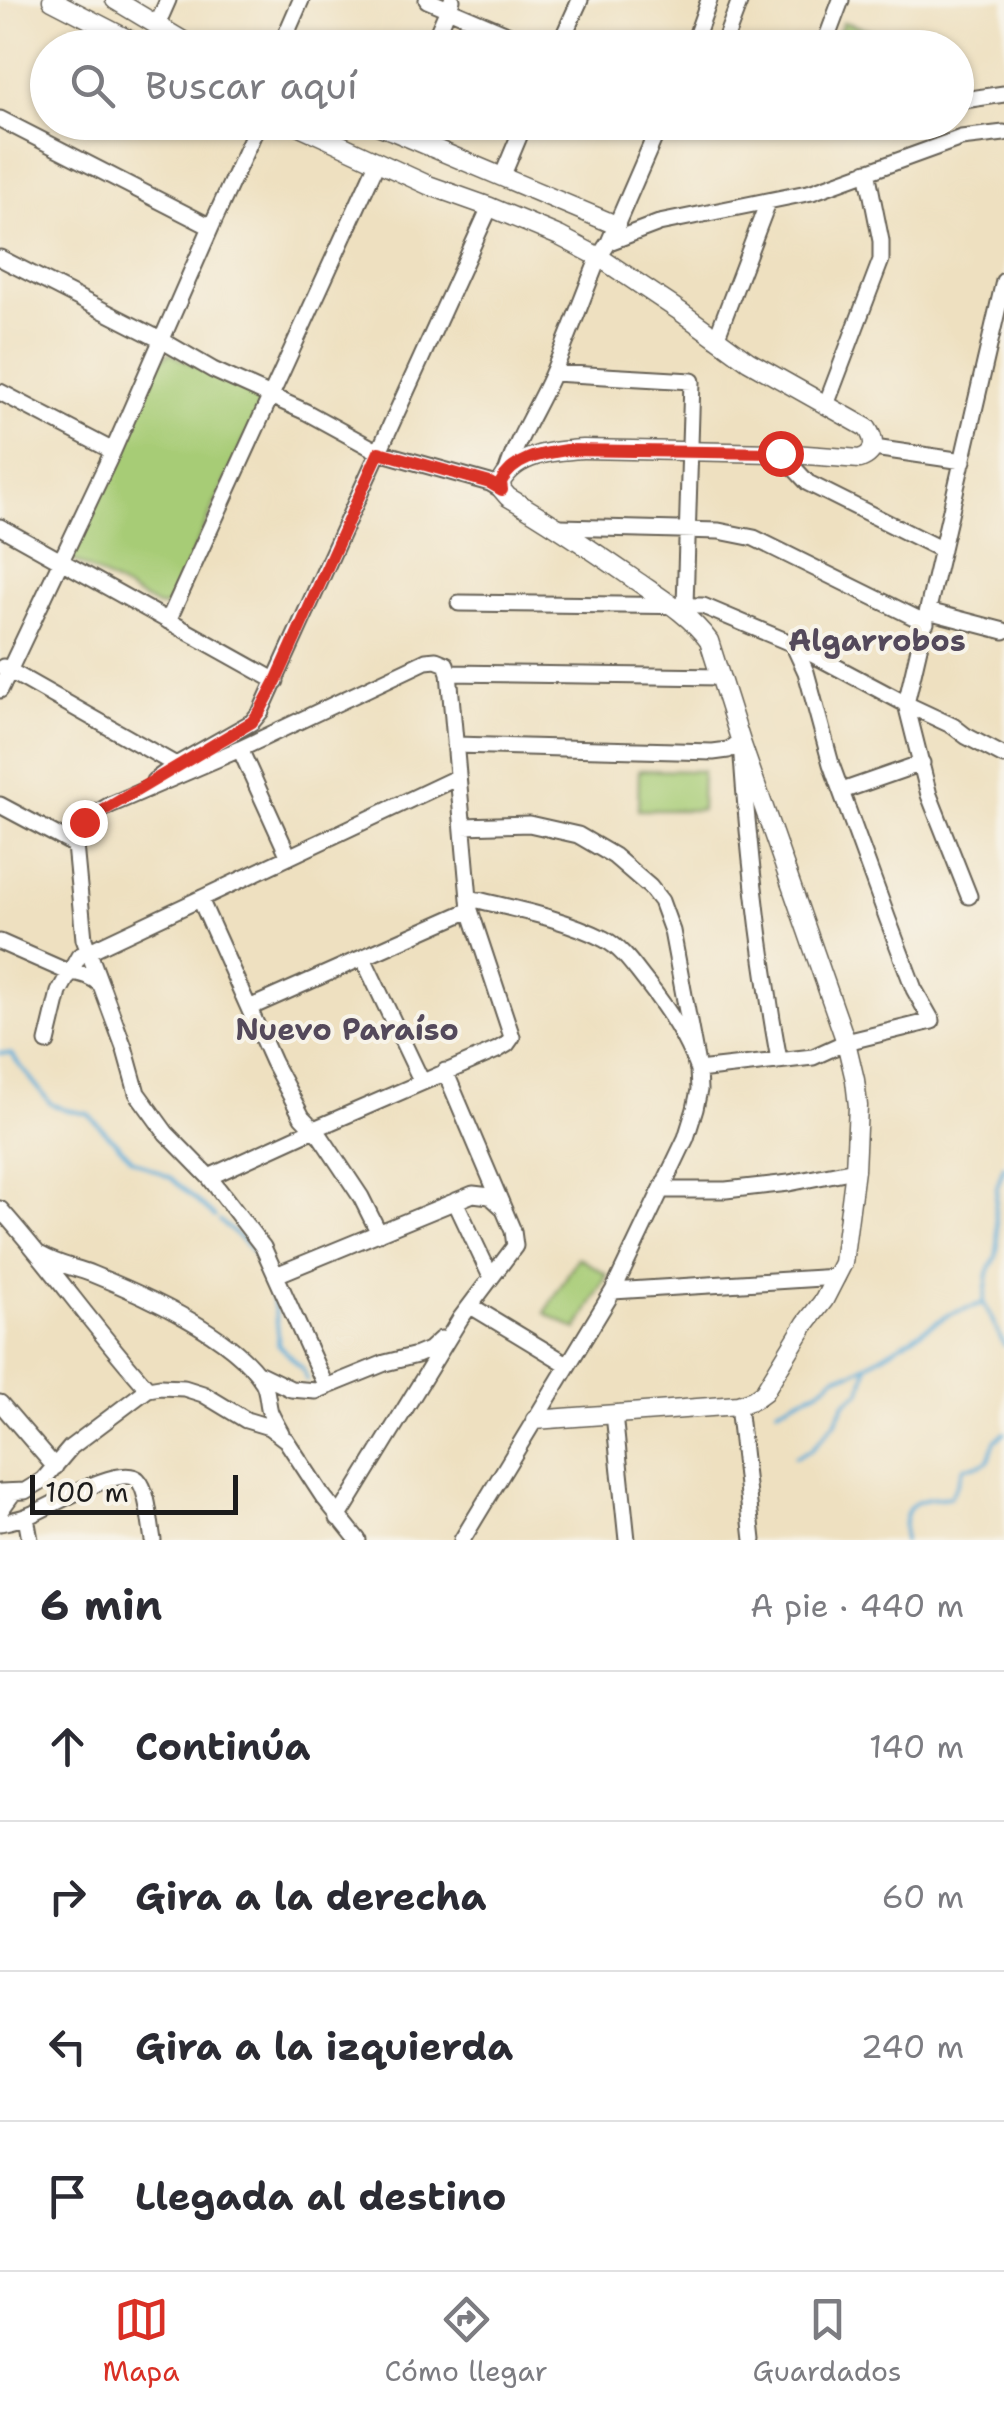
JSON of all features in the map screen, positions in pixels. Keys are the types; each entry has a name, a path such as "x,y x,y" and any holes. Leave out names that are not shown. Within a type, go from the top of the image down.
{"street":[{"path":"52,0 110,30"},
{"path":"115,0 165,30"},
{"path":"158,26 168,0"},
{"path":"288,30 301,0"},
{"path":"427,0 450,5 502,30"},
{"path":"566,30 580,0"},
{"path":"698,30 708,0"},
{"path":"729,30 740,0"},
{"path":"830,30 841,0"},
{"path":"439,30 450,5"},
{"path":"974,98 1004,94"},
{"path":"0,119 30,134"},
{"path":"974,136 1004,133"},
{"path":"41,140 211,227"},
{"path":"0,690 5,668 113,451 252,140"},
{"path":"329,140 428,185 559,236 608,241 702,213 812,192 955,140"},
{"path":"0,258 379,452 490,483 504,482 524,460 566,450 780,453 860,459 874,448 867,428 716,339 681,312 608,241 502,178 424,140"},
{"path":"502,178 518,140"},
{"path":"535,1420 738,1405 764,1392 843,1264 855,1170 858,1106 846,1042 740,742 714,651 679,606 508,496 504,482 608,241 657,140"},
{"path":"168,621 377,163"},
{"path":"826,404 881,260 867,171"},
{"path":"716,339 768,202"},
{"path":"326,1387 263,1247 137,1093 81,923 75,845 78,832 91,816 252,722 260,711 490,207"},
{"path":"969,896 929,795 906,704 1004,281"},
{"path":"986,360 1004,364"},
{"path":"553,372 692,381 688,531 679,606"},
{"path":"0,392 113,451"},
{"path":"874,448 963,461"},
{"path":"780,453 808,483 942,550"},
{"path":"0,527 276,681"},
{"path":"560,527 719,531 754,538 927,617 1004,631"},
{"path":"459,603 703,606 793,644 1004,756"},
{"path":"698,1070 813,1057 846,1042 932,1021 914,988 831,764 806,672 793,644"},
{"path":"138,792 240,749 426,661 446,664 470,904 512,1037 497,1050 209,1177"},
{"path":"5,668 176,765"},
{"path":"449,673 721,678"},
{"path":"455,745 713,752 728,750 740,742"},
{"path":"740,742 751,873 779,1060"},
{"path":"240,749 289,857"},
{"path":"842,790 922,764"},
{"path":"47,1042 59,992 78,956 458,777"},
{"path":"0,805 75,845"},
{"path":"462,1540 613,1291 686,1138 698,1090 698,1070 672,931 661,901 650,887 614,856 578,835 528,824 463,826"},
{"path":"200,899 273,1062 302,1116 321,1136 361,1197 379,1233"},
{"path":"249,1008 364,958 470,904 574,926 620,949 664,1004 698,1070"},
{"path":"0,942 68,972 92,977 102,986"},
{"path":"364,958 422,1082"},
{"path":"252,1369 291,1388 316,1391 385,1363 418,1356 430,1350 472,1306 515,1246 513,1230 445,1071"},
{"path":"660,1190 726,1190 855,1170"},
{"path":"276,1274 482,1193 501,1206"},
{"path":"456,1201 492,1277"},
{"path":"0,1210 148,1389"},
{"path":"41,1255 58,1265 103,1278 194,1322 233,1348 267,1390 271,1413 286,1440 338,1518 358,1540"},
{"path":"613,1291 837,1277"},
{"path":"472,1306 567,1364"},
{"path":"338,1518 460,1319"},
{"path":"0,1511 6,1492 25,1491 43,1480 71,1447 148,1389 172,1387 203,1394 246,1420 269,1427 286,1440"},
{"path":"0,1403 55,1467"},
{"path":"738,1405 753,1540"},
{"path":"614,1414 627,1540"},
{"path":"0,1523 26,1517 130,1474 143,1488 153,1540"},
{"path":"26,1517 30,1540"}],"green space":[{"path":"843,22 870,30 840,30"},
{"path":"170,353 258,397 261,404 170,603 164,607 69,558 161,359"},
{"path":"639,770 702,771 701,810 638,810"},
{"path":"578,1257 607,1275 577,1330 545,1313"}],"waterway":[{"path":"0,1053 11,1054 51,1104 88,1114 133,1160 171,1178 215,1217"},
{"path":"1004,1166 995,1210 998,1244 988,1273 984,1303 1004,1345"},
{"path":"220,1221 257,1257 273,1303 278,1344 303,1369 307,1380"},
{"path":"795,1457 811,1450 835,1423 845,1403 861,1391 868,1364 950,1314 984,1303"},
{"path":"777,1409 820,1389 836,1376 868,1364"},
{"path":"904,1540 906,1517 913,1505 949,1497 964,1467 988,1461 995,1441 1004,1433"}],"district":[{"name":"Algarrobos","path":"877,641"},
{"name":"Nuevo Paraíso","path":"347,1030"}],"route":[{"path":"84,822 257,717 379,452 490,483 502,490 501,482 514,466 566,450 780,453"}]}
